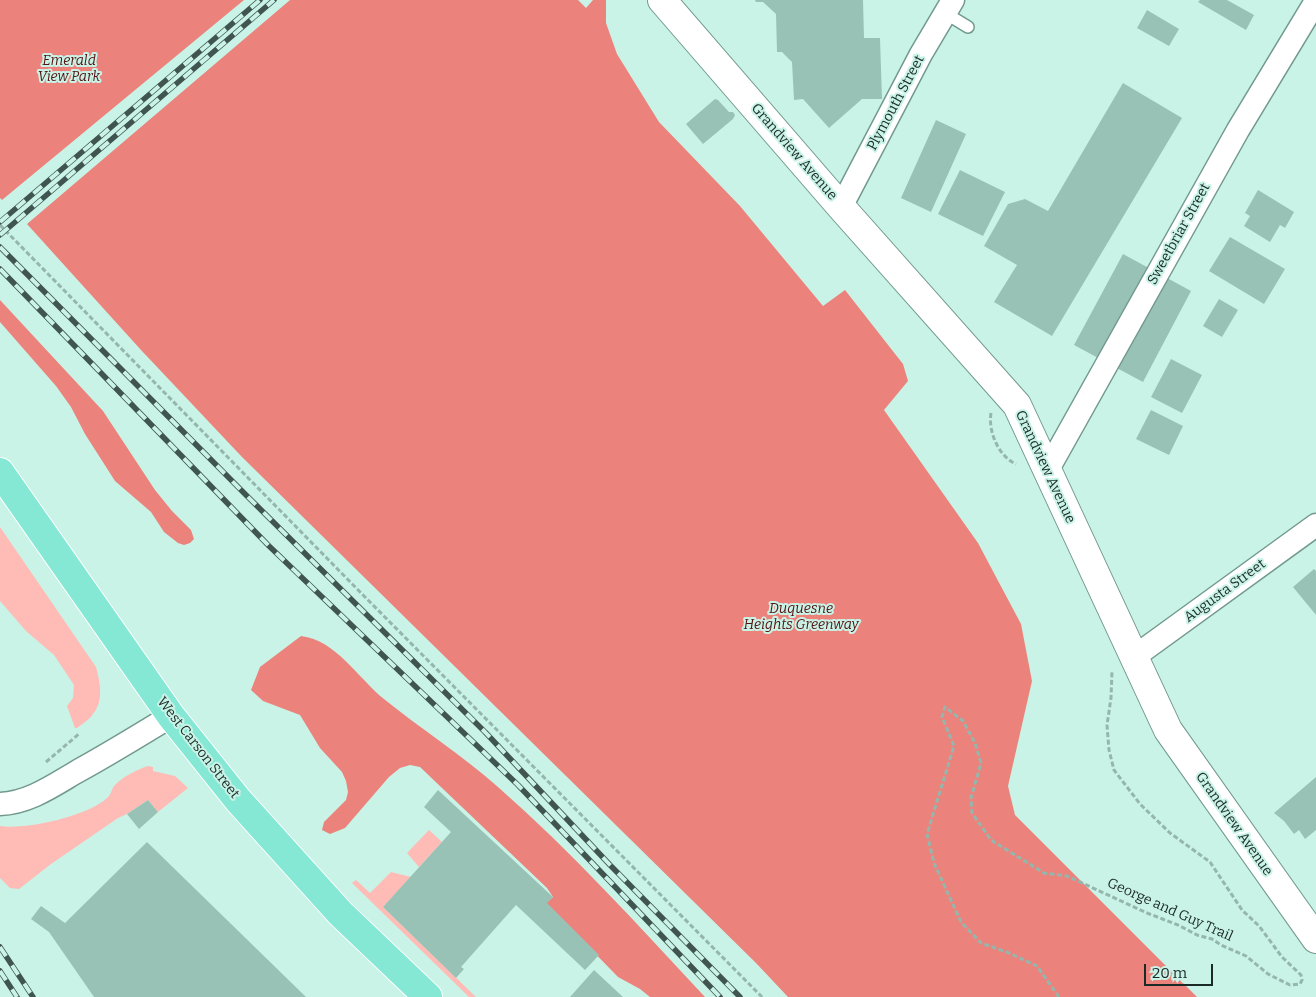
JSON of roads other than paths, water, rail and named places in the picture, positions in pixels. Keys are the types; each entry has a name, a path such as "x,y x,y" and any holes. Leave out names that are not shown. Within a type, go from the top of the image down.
{"main road":[{"name":"West Carson Street","path":"0,472 170,716 238,800 340,913 428,997"}],"street":[{"name":"Grandview Avenue","path":"662,0 1016,405 1047,471 1123,663 1168,730 1316,939"},
{"name":"Sweetbriar Street","path":"1047,471 1238,130 1316,0"},
{"name":"Plymouth Street","path":"841,207 949,6"},
{"name":"Augusta Street","path":"1123,663 1316,525"},
{"path":"0,804 18,801 35,795 133,740 170,716"}],"lane":[{"path":"949,6 968,27"}],"railway":[{"path":"0,222 260,0"},
{"path":"0,235 274,0"},
{"path":"0,247 485,732 610,865 740,997"},
{"path":"0,269 269,546 518,785 720,997"},
{"path":"0,947 33,997"},
{"path":"0,971 17,997"}],"park label":[{"name":"Emerald View Park","path":"69,69"},
{"name":"Duquesne Heights Greenway","path":"801,618"}]}
